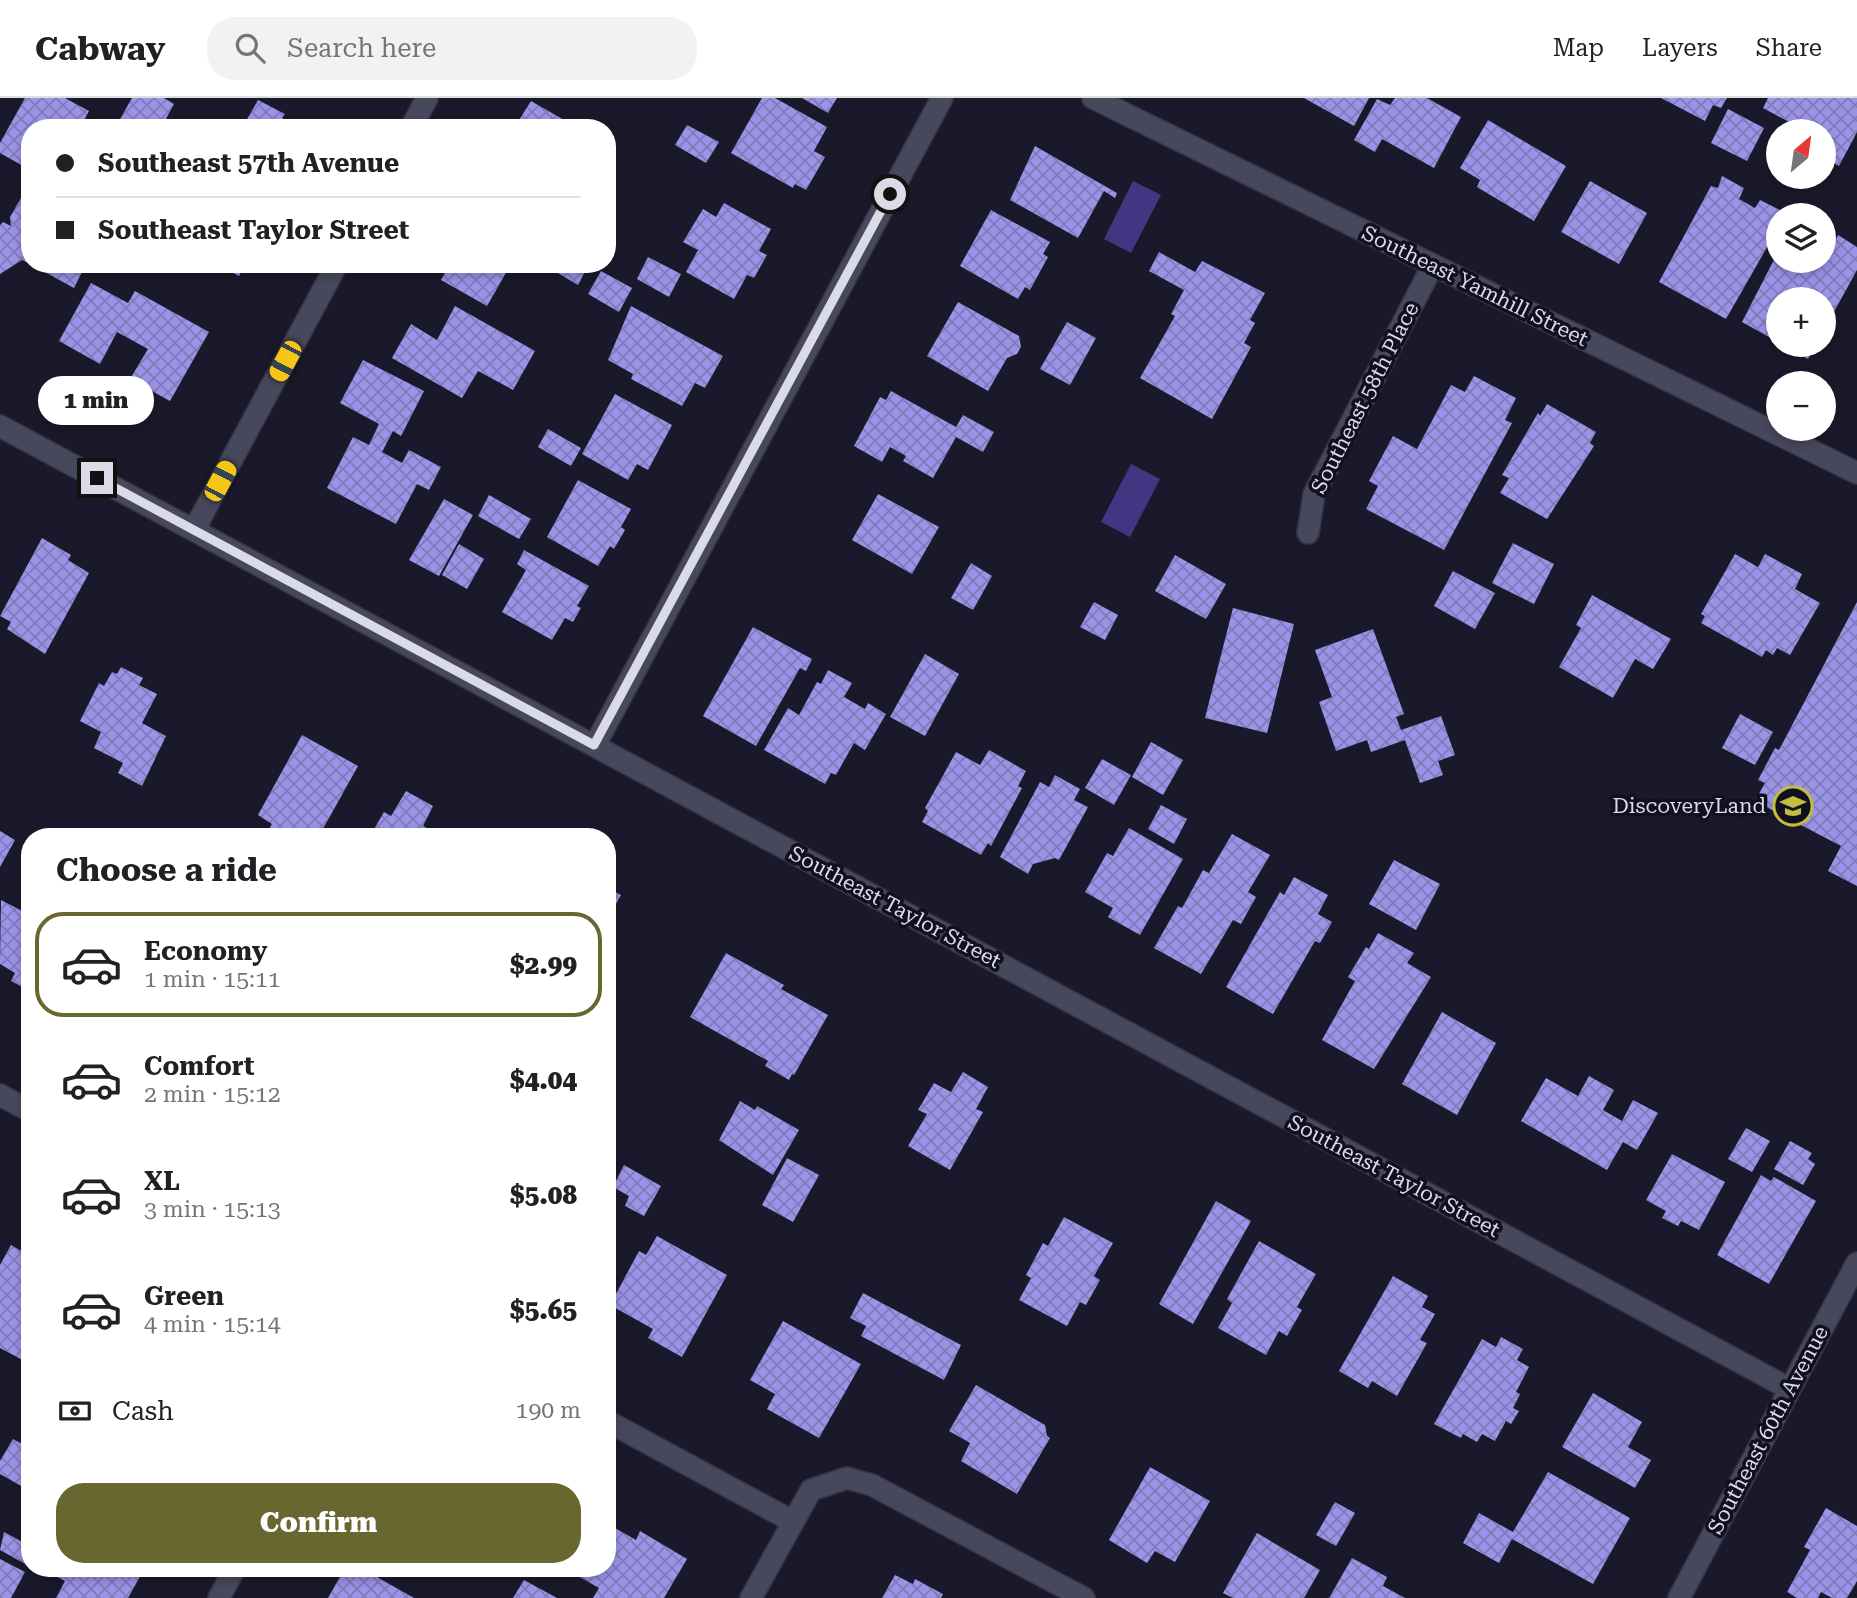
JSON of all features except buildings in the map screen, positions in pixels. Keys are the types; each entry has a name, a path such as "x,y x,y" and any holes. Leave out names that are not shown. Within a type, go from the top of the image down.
{"street":[{"path":"416,119 427,98"},
{"path":"594,745 942,98"},
{"name":"Southeast Yamhill Street","path":"1093,98 1857,472"},
{"name":"Southeast 58th Place","path":"1308,533 1314,494 1433,265"},
{"path":"194,530 332,273"},
{"name":"Southeast Taylor Street","path":"0,426 1790,1389"},
{"path":"0,1094 21,1106"},
{"name":"Southeast 60th Avenue","path":"1679,1598 1857,1263"},
{"path":"616,1426 792,1521"},
{"path":"751,1598 811,1490 836,1479 858,1479 1084,1598"},
{"path":"219,1598 230,1577"}],"shaded area":[{"path":"1133,181 1161,195 1131,253 1104,239"},
{"path":"1131,464 1160,479 1130,537 1101,522"}],"place":[{"name":"DiscoveryLand","path":"1793,806"}],"route":[{"path":"97,478 594,745 890,194"}]}
